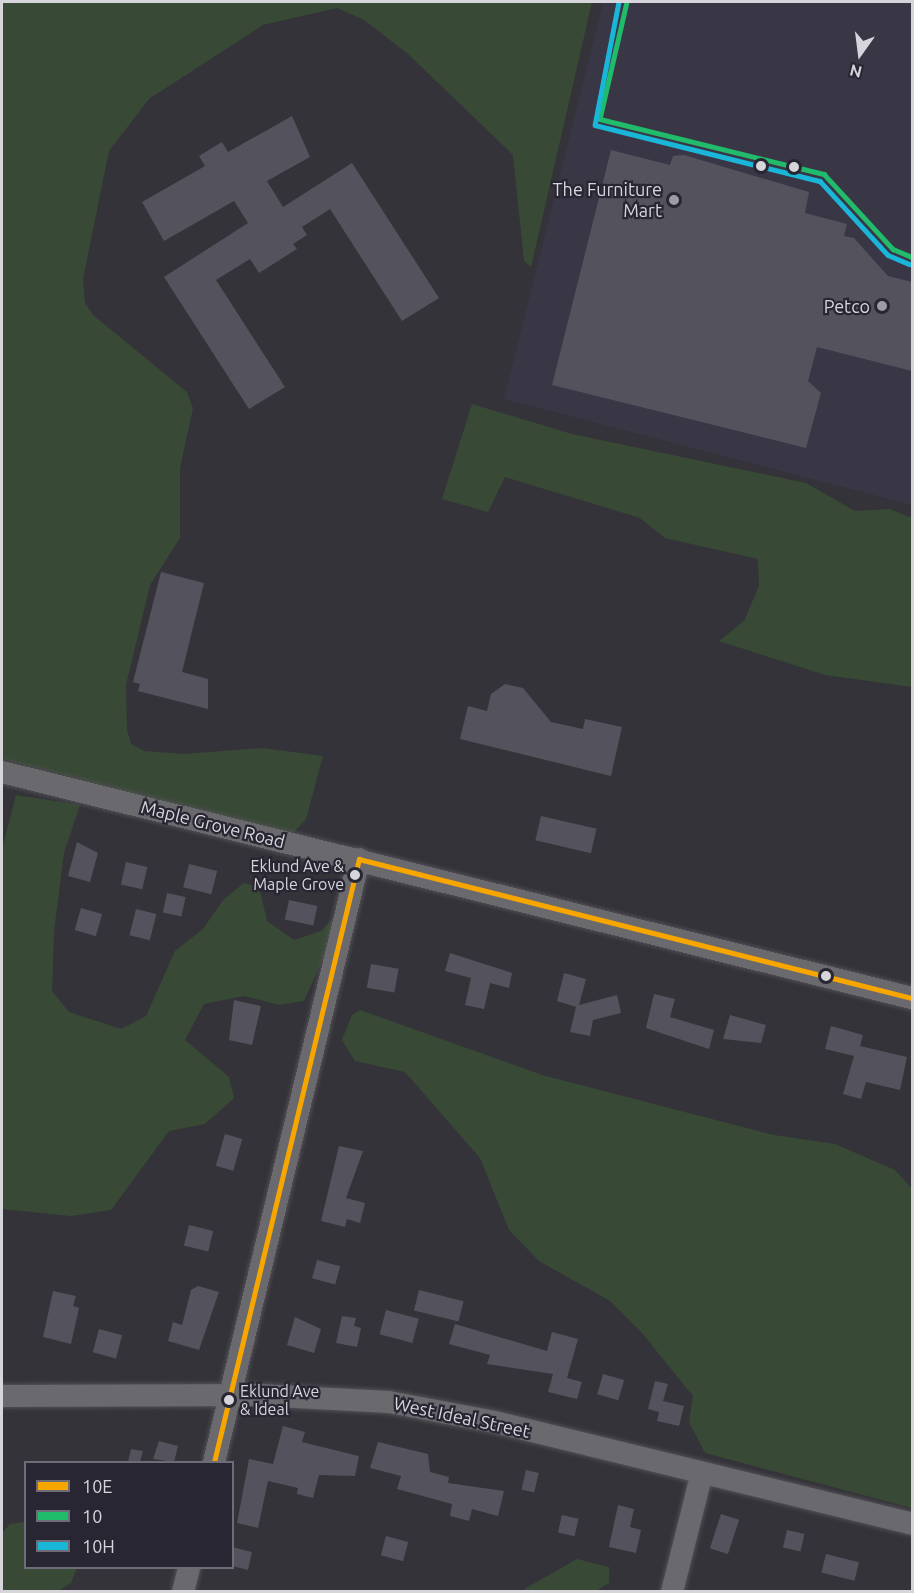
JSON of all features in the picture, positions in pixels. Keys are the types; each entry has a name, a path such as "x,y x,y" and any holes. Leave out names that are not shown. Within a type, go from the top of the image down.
{"street":[{"name":"Maple Grove Road","path":"2,772 912,998"},
{"path":"214,1461 359,859"},
{"name":"West Ideal Street","path":"2,1396 231,1396 389,1402 702,1473 912,1524"},
{"path":"672,1592 702,1473"},
{"path":"183,1592 189,1569"}],"shaded area":[{"path":"603,2 912,2 912,505 504,399"}],"green space":[{"path":"2,2 592,2 531,267 524,261 513,155 408,54 364,20 337,8 263,25 149,99 109,151 83,279 85,303 93,315 187,392 193,408 180,468 180,538 150,585 126,685 127,730 131,744 144,751 184,754 263,748 323,756 306,819 292,834 2,759"},
{"path":"472,404 572,434 806,483 855,511 889,509 912,518 912,687 825,675 719,641 744,621 759,586 758,559 665,538 640,518 505,477 488,512 442,499"},
{"path":"16,795 80,805 64,853 54,931 52,991 69,1012 121,1029 146,1016 175,951 203,929 224,899 244,883 259,887 267,921 294,940 321,931 331,920 339,923 304,1001 279,1005 244,996 204,1004 185,1040 229,1077 234,1098 205,1124 169,1131 111,1210 71,1216 2,1209 2,849"},
{"path":"360,1010 542,1075 774,1135 835,1144 895,1170 912,1189 912,1508 705,1453 689,1422 693,1396 642,1333 610,1301 539,1261 509,1230 480,1158 405,1072 355,1061 342,1040 352,1015"},
{"path":"24,1522 24,1569 77,1569 71,1583 58,1591 2,1591 2,1533 10,1524"},
{"path":"577,1559 609,1567 609,1583 596,1591 521,1591"}],"building":[{"path":"292,116 310,157 267,181 283,207 352,163 439,298 402,321 330,209 302,227 307,235 293,244 297,249 259,273 250,259 216,280 285,387 249,409 164,277 248,223 234,201 164,241 142,202 205,166 199,156 222,142 228,152"},
{"path":"611,150 670,165 673,156 684,155 809,192 805,213 847,224 844,236 854,238 888,276 912,282 912,371 817,347 808,381 821,393 806,448 552,385"},
{"path":"161,572 204,583 182,672 208,679 208,709 138,691 140,684 133,682"},
{"path":"505,684 523,688 551,722 583,729 585,719 622,727 611,776 460,739 468,706 487,711 491,694"},
{"path":"541,816 597,829 591,853 535,840"},
{"path":"77,842 98,853 90,882 68,876"},
{"path":"126,862 147,867 142,889 121,884"},
{"path":"189,864 217,871 211,894 183,887"},
{"path":"167,893 186,897 181,917 163,913"},
{"path":"289,900 317,906 313,926 285,920"},
{"path":"81,908 102,914 96,936 75,930"},
{"path":"136,909 156,914 150,940 129,935"},
{"path":"450,953 512,973 509,988 490,983 484,1009 465,1005 471,978 445,971"},
{"path":"371,964 399,969 394,992 367,988"},
{"path":"564,973 586,979 579,1005 617,995 621,1013 593,1020 590,1036 570,1032 576,1007 557,1001"},
{"path":"654,994 675,999 670,1017 714,1030 709,1049 646,1028"},
{"path":"234,1000 261,1006 252,1045 229,1040"},
{"path":"730,1015 766,1025 761,1043 723,1039"},
{"path":"831,1026 863,1035 860,1046 907,1057 900,1090 866,1082 861,1099 843,1094 854,1056 825,1049"},
{"path":"225,1134 242,1139 233,1171 216,1166"},
{"path":"339,1146 363,1151 346,1198 365,1203 360,1223 347,1219 345,1227 321,1221"},
{"path":"189,1225 213,1231 208,1251 184,1245"},
{"path":"317,1260 340,1266 335,1285 312,1278"},
{"path":"198,1286 219,1292 199,1350 168,1341 173,1322 182,1325 191,1290"},
{"path":"419,1290 464,1301 459,1322 414,1310"},
{"path":"53,1291 76,1296 73,1306 79,1308 71,1344 43,1337"},
{"path":"386,1310 419,1319 412,1343 380,1334"},
{"path":"342,1316 356,1318 354,1326 361,1328 357,1347 336,1343"},
{"path":"295,1317 321,1329 314,1353 287,1345"},
{"path":"455,1324 547,1351 552,1332 578,1339 567,1378 582,1382 577,1399 548,1392 553,1374 487,1364 490,1355 449,1344"},
{"path":"99,1329 122,1335 116,1358 93,1352"},
{"path":"603,1374 624,1380 618,1400 597,1394"},
{"path":"655,1381 668,1384 663,1401 684,1406 679,1426 657,1421 659,1412 648,1409"},
{"path":"283,1426 305,1432 302,1442 359,1456 355,1476 319,1475 313,1498 297,1494 298,1488 268,1481 258,1528 237,1523 249,1459 273,1464"},
{"path":"159,1441 178,1446 174,1461 153,1459"},
{"path":"378,1442 428,1454 430,1472 449,1477 448,1483 504,1491 498,1516 472,1509 469,1521 450,1516 452,1504 397,1489 401,1476 370,1468"},
{"path":"131,1449 143,1451 140,1461 128,1461"},
{"path":"526,1470 539,1473 534,1492 522,1489"},
{"path":"618,1505 634,1509 630,1527 641,1530 636,1553 609,1547"},
{"path":"721,1514 739,1520 728,1554 710,1548"},
{"path":"562,1515 579,1519 575,1536 558,1533"},
{"path":"787,1530 805,1534 800,1552 783,1548"},
{"path":"386,1536 408,1542 403,1561 381,1555"},
{"path":"234,1548 252,1552 248,1570 234,1566"},
{"path":"826,1554 859,1562 854,1581 821,1572"}],"transit line":[{"name":"10H","path":"619,2 595,125 820,181 888,255 909,264"},
{"name":"10","path":"627,2 600,119 824,174 893,249 912,257"},
{"name":"10E","path":"214,1461 359,859 912,998"}],"place":[{"name":"The Furniture Mart","path":"674,200"},
{"name":"Petco","path":"882,306"},
{"name":"Eklund Ave & Maple Grove","path":"355,875"},
{"name":"Eklund Ave & Ideal","path":"229,1400"}]}
